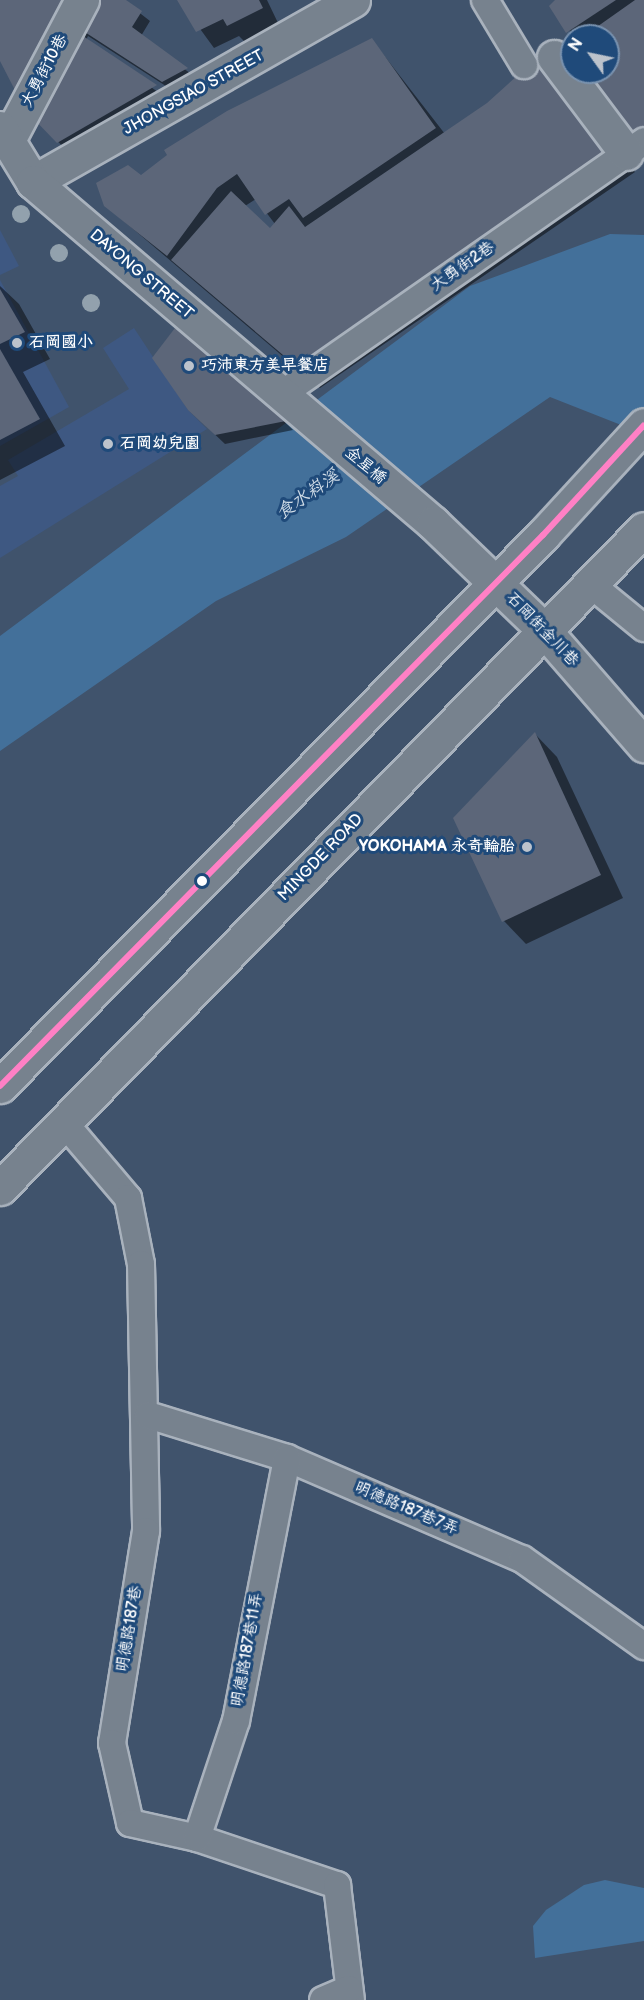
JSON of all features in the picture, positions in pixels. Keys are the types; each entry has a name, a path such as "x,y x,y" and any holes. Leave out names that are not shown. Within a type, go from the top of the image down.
{"main road":[{"name":"大勇街10巷","path":"4,135 82,0"},
{"name":"JHONGSIAO STREET","path":"33,182 353,0"},
{"path":"539,61 635,147"},
{"name":"DAYONG STREET","path":"4,135 33,182 290,401"},
{"name":"金星橋","path":"290,401 433,523"},
{"path":"0,1086 495,581 644,425"},
{"name":"石岡街金川巷","path":"433,523 543,629 644,745"},
{"name":"MINGDE ROAD","path":"0,1188 66,1125 543,629 644,529"}],"lane":[{"path":"484,0 539,61"},
{"name":"大勇街2巷","path":"290,401 635,147"},
{"path":"590,584 644,628"},
{"name":"明德路187巷","path":"66,1125 128,1198 141,1264 148,1415 146,1531 112,1743 130,1822 197,1838 337,1885 350,1994"},
{"name":"明德路187巷7弄","path":"148,1415 287,1458 522,1559 644,1646"},
{"name":"明德路187巷11弄","path":"197,1838 236,1721 287,1458"},
{"path":"323,2000 350,1994"}],"shaded area":[{"path":"0,230 19,266 0,275"},
{"name":"石岡國小","path":"0,280 69,407 0,446"},
{"name":"石岡幼兒園","path":"134,328 188,410 207,429 0,558 0,486 18,476 8,460 129,389 103,348"}],"water":[{"name":"食水嵙溪","path":"610,234 644,235 644,434 550,397 346,537 216,601 0,751 0,636 470,286"},
{"path":"605,1880 644,1888 644,1941 535,1958 533,1926 546,1910 584,1885"}],"building":[{"path":"0,0 67,0 19,98 0,61"},
{"path":"92,0 126,0 142,11 132,27 188,68 162,82 77,27"},
{"path":"177,0 259,0 263,8 227,26 223,19 196,32"},
{"path":"555,0 616,0 580,24 560,24 549,6"},
{"path":"635,0 644,0 644,127 623,142 582,84 620,84 620,24 601,24"},
{"path":"74,30 157,85 57,143 29,114"},
{"path":"372,38 436,128 303,218 289,199 265,215 237,174 217,188 167,256 104,206 96,183 128,165 141,175 167,155 164,150 227,111"},
{"path":"548,61 560,77 560,84 565,84 613,149 296,366 171,260 231,191 270,228 289,206 305,227 487,103 530,64 535,70"},
{"path":"0,289 25,332 0,344"},
{"path":"175,328 286,421 215,435 188,410 152,358"},
{"path":"0,349 40,419 0,440"},
{"name":"YOKOHAMA 永奇輪胎","path":"535,732 601,875 502,922 453,818"}],"transit line":[{"path":"0,1086 543,535 644,425"}],"place":[{"name":"石岡國小","path":"17,343"},
{"name":"巧沛東方美早餐店","path":"189,366"},
{"name":"石岡幼兒園","path":"108,444"},
{"name":"YOKOHAMA 永奇輪胎","path":"527,847"}]}
